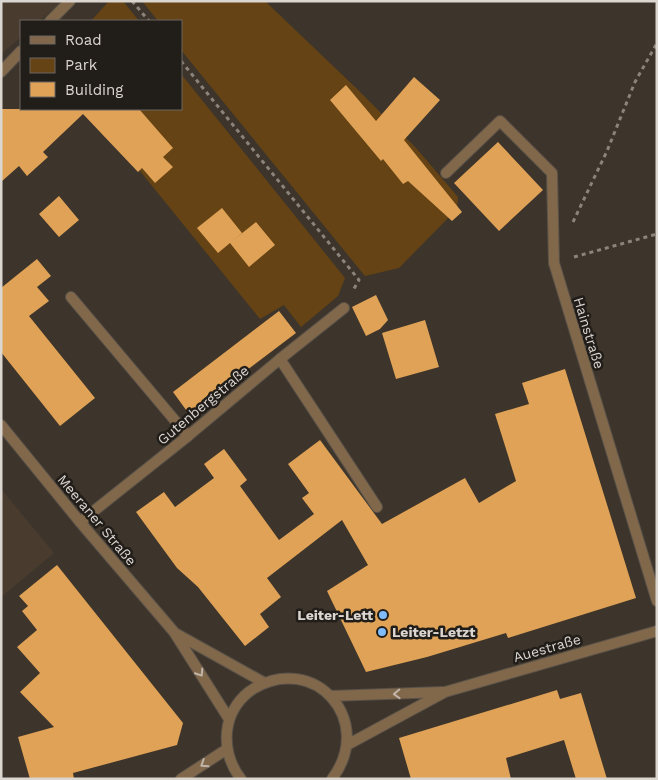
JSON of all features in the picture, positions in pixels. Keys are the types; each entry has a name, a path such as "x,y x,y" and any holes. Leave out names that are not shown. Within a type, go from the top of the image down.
{"street":[{"path":"51,20 70,1"},
{"path":"1,72 20,52"},
{"name":"Hainstraße","path":"446,173 500,121 552,173 554,263 657,601"},
{"path":"71,297 188,436"},
{"name":"Gutenbergstraße","path":"80,522 344,308"},
{"path":"280,359 377,507"},
{"name":"Meeraner Straße","path":"1,425 80,522 174,632 229,719"},
{"name":"Auestraße","path":"348,745 446,692 657,631"},
{"name":"Meeraner Straße","path":"174,632 263,682"},
{"path":"242,779 232,764 227,749 226,735 229,719 237,703 249,691 263,682 276,679 302,680 314,684 330,696 341,710 346,727 348,745 341,767 332,779"},
{"name":"Auestraße","path":"330,696 446,692"},
{"path":"181,779 227,749"},
{"path":"341,767 343,779"}],"path":[{"path":"132,1 148,20"},
{"path":"570,228 607,151 635,82 657,43"},
{"path":"182,63 358,280 344,308"},
{"path":"554,263 657,234"}],"shaded area":[{"path":"1,1 63,1 40,20 20,20 20,38 1,54"},
{"path":"1,489 54,553 1,597"}],"green space":[{"path":"109,1 123,1 138,20 92,20"},
{"path":"142,1 265,1 416,148 458,197 457,209 399,268 365,276 182,51 182,20 157,20"},
{"path":"182,75 345,278 338,296 301,327 284,305 260,319 110,134 120,110 182,110"}],"building":[{"path":"414,77 440,100 404,140 462,212 452,221 408,181 403,184 383,159 381,161 330,100 346,85 376,121"},
{"path":"1,109 140,110 173,148 163,157 173,167 155,183 142,168 138,172 83,114 43,152 48,157 27,176 19,166 1,182"},
{"path":"498,142 543,190 499,231 454,183"},
{"path":"59,196 79,220 59,237 39,214"},
{"path":"222,208 242,233 231,242 256,222 275,245 249,267 230,243 218,253 197,228"},
{"path":"37,259 51,276 37,287 49,301 29,316 95,398 60,426 1,352 1,288"},
{"path":"376,295 388,320 380,329 366,336 352,307"},
{"path":"279,311 296,333 189,414 173,392"},
{"path":"425,320 439,367 396,379 382,333"},
{"path":"565,369 636,598 508,638 506,633 427,657 366,672 327,591 368,565 342,520 267,578 281,597 260,614 269,627 245,646 198,587 177,568 136,512 164,492 175,507 214,478 204,464 224,449 247,480 240,486 279,540 314,514 302,498 309,493 288,464 320,440 382,524 465,478 479,503 516,481 495,414 529,404 522,383"},
{"path":"57,565 183,723 177,745 73,773 74,779 30,779 18,737 54,727 20,692 40,673 17,647 37,630 22,611 28,606 19,596"},
{"path":"557,690 560,699 581,693 607,779 576,779 564,740 506,758 511,779 411,779 399,738"}],"place":[{"name":"Leiter-Lett","path":"383,615"},
{"name":"Leiter-Letzt","path":"382,632"}]}
